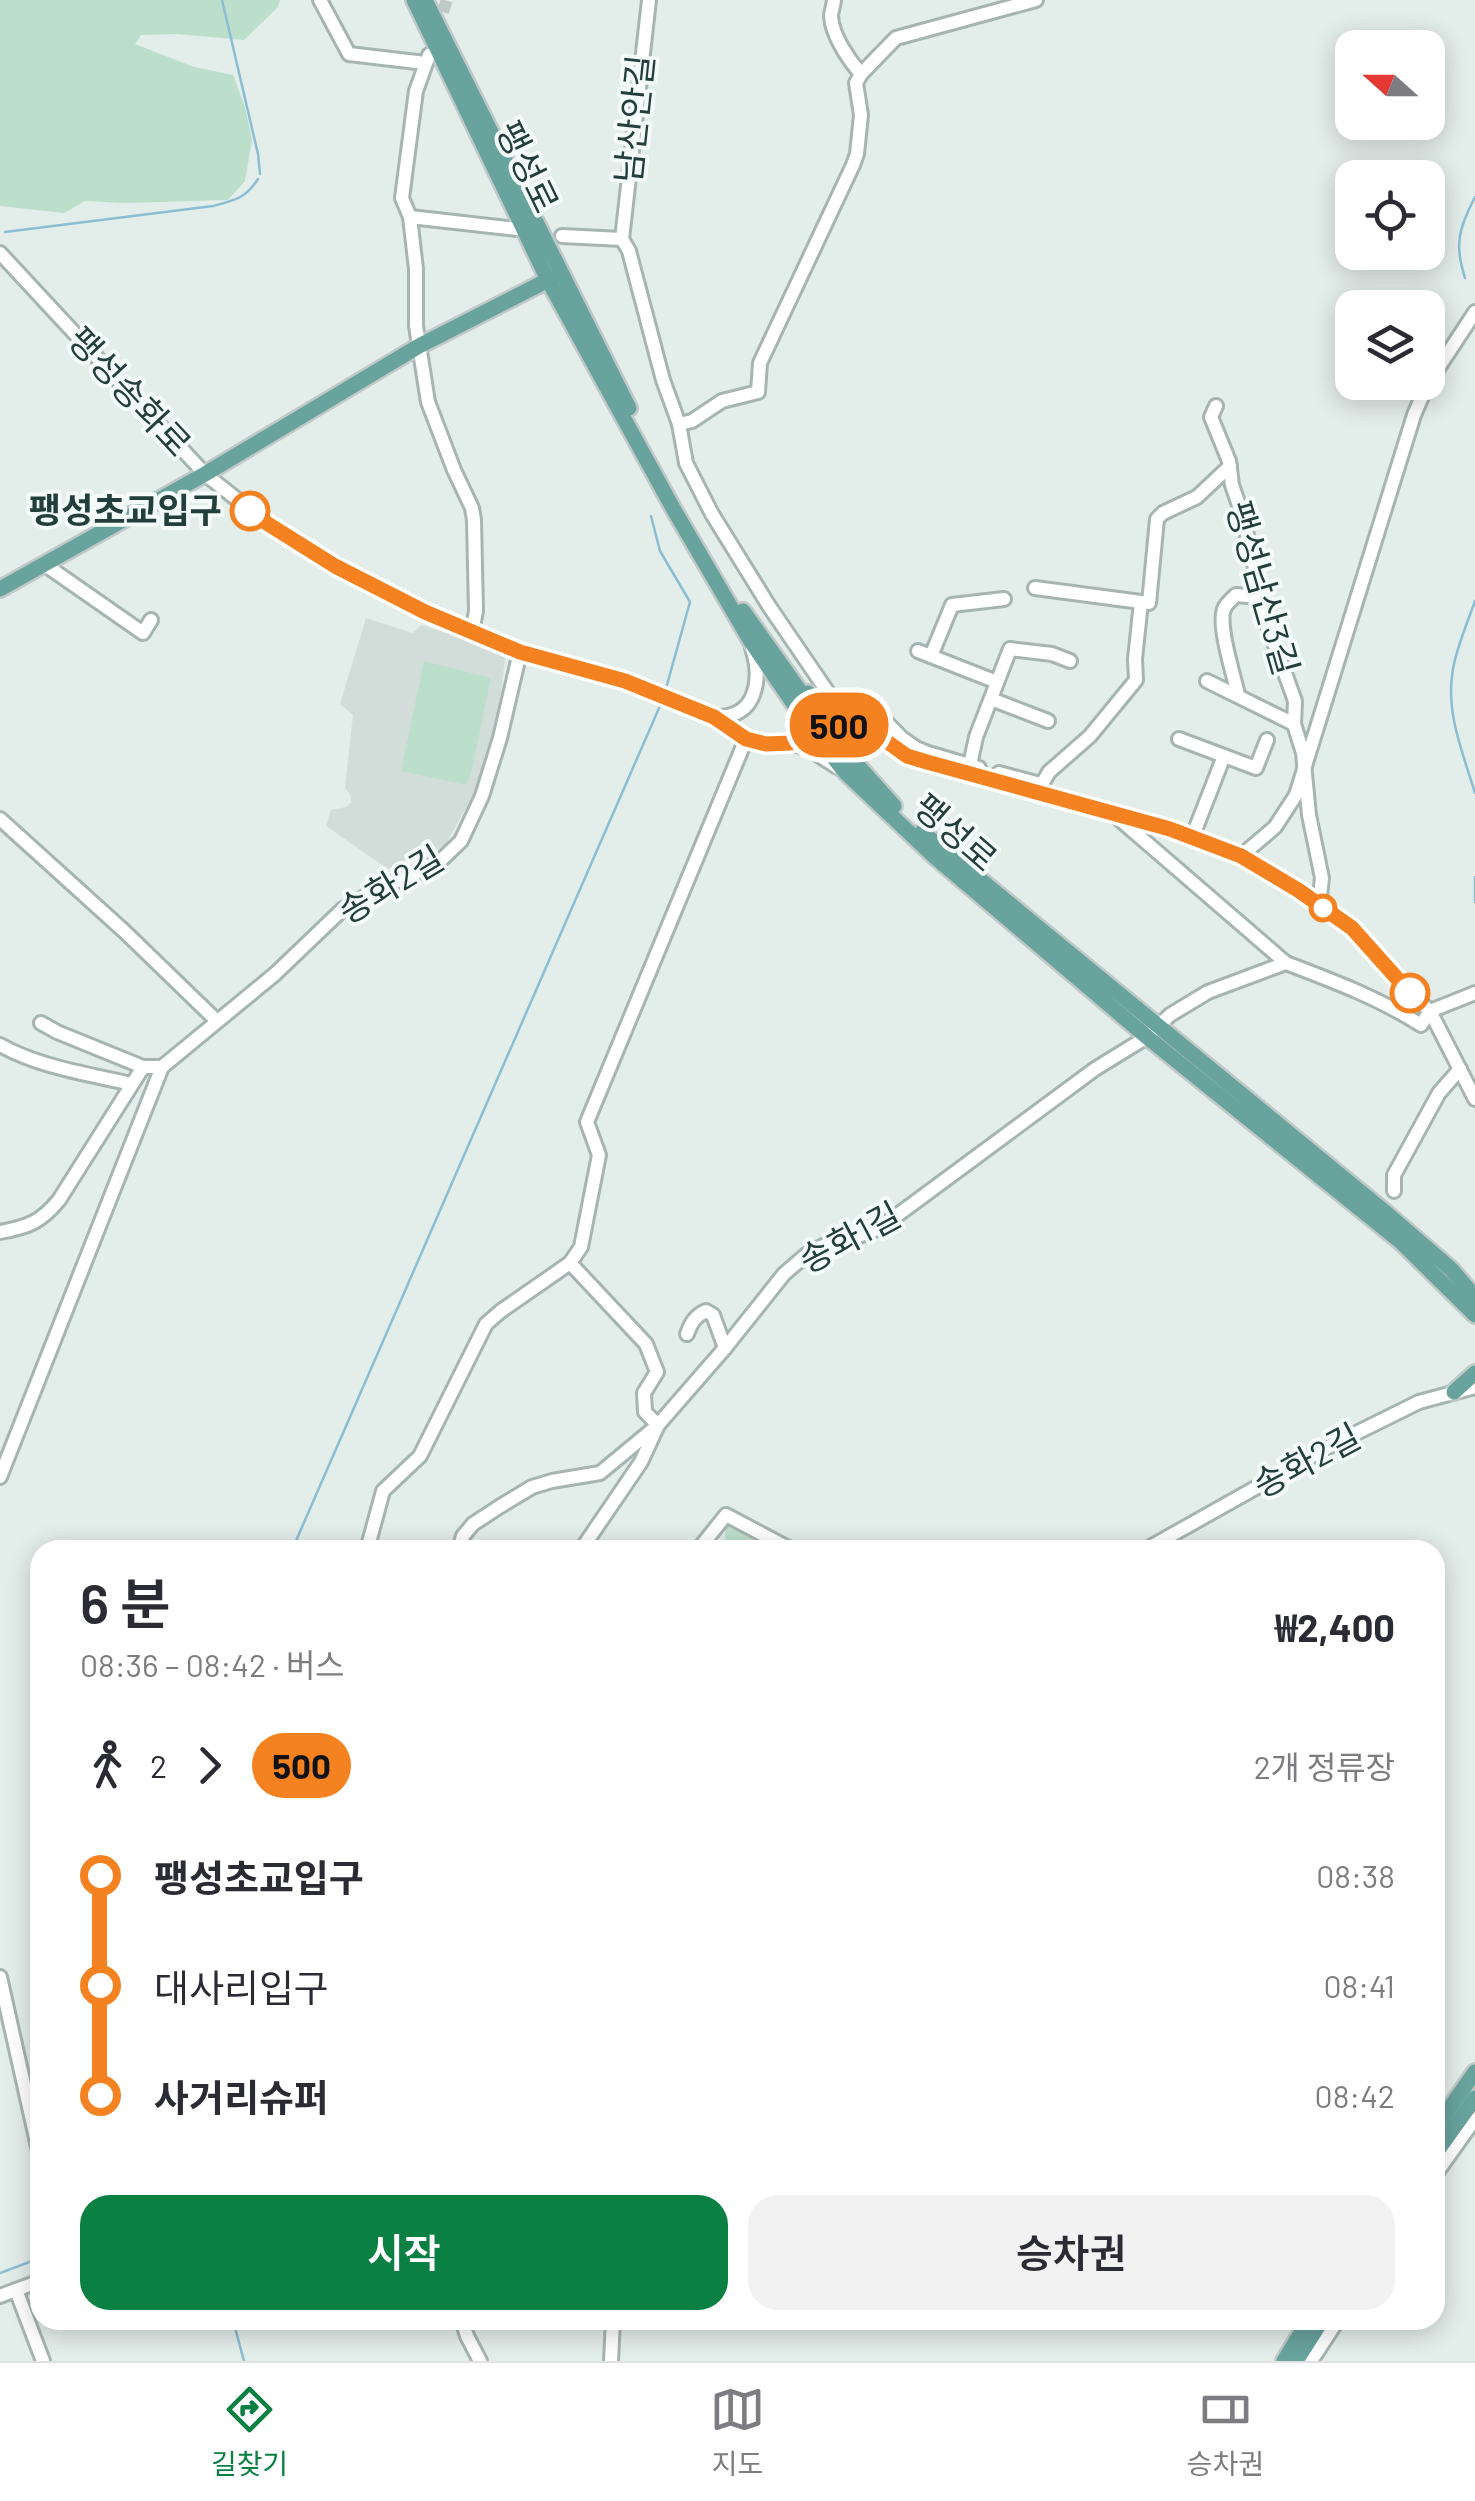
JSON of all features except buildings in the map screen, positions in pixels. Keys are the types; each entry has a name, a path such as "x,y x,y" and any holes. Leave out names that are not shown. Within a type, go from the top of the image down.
{"main road":[{"name":"팽성로","path":"414,0 534,252 555,276 567,315 674,510 750,640 819,730 909,821 1401,1242 1475,1315"},
{"name":"팽성로","path":"425,0 555,276 747,616 795,683 846,773 935,857 1410,1233 1451,1269 1475,1297"},
{"path":"517,297 531,276 534,252"},
{"path":"0,589 205,474 419,346 555,276"},
{"path":"517,297 527,295 545,300 567,315"},
{"path":"795,683 823,706 868,728"},
{"path":"1454,1392 1475,1373"},
{"path":"1454,1392 1475,1388"},
{"path":"1445,2115 1475,2072"},
{"path":"1445,2140 1475,2098"},
{"path":"1284,2361 1303,2330"},
{"path":"1296,2361 1316,2330"}],"street":[{"path":"320,0 349,54 382,60 427,59 416,91 402,198 410,217 416,269 416,326 428,402 472,508 476,587 472,632"},
{"name":"남산안길","path":"622,239 648,0"},
{"path":"834,0 831,17 835,30 861,74"},
{"path":"680,424 692,421 722,401 758,392 760,363 857,154 862,116 856,83 861,74 896,38 1036,0"},
{"path":"410,217 517,229"},
{"path":"562,236 622,239 629,251 663,380 680,424 686,463 768,606 837,702 874,714 916,748 1241,856 1352,928 1430,1011 1475,1099"},
{"name":"팽성송화로","path":"0,253 205,474 268,524 335,566 425,612 520,652 625,681 714,717 746,739 766,744 791,743"},
{"path":"1241,856 1275,827 1296,795 1414,415 1427,386 1475,312"},
{"name":"팽성남산3길","path":"1216,406 1211,417 1230,466 1262,612 1295,700 1294,724 1303,752 1322,878 1318,905"},
{"path":"1035,588 1149,603 1157,519 1197,497 1230,466"},
{"path":"44,564 143,634 152,620"},
{"path":"1238,694 1222,630 1222,613 1236,595 1258,597"},
{"path":"997,682 924,654 952,605 1004,599"},
{"path":"1038,789 1050,772 1090,736 1136,680 1141,602"},
{"path":"747,616 768,606"},
{"path":"714,717 736,714 751,700 757,676 750,640"},
{"path":"970,765 976,737 1010,650 1052,654 1070,661"},
{"name":"송화2길","path":"0,1477 162,1067 275,974 343,909 438,863 461,840 482,796 520,652"},
{"path":"1208,681 1294,724"},
{"path":"991,698 1048,721"},
{"path":"791,743 819,730 852,724 868,728 907,756 1038,789"},
{"path":"370,1540 383,1491 420,1456 486,1324 570,1263 581,1248 600,1156 587,1122 746,739"},
{"path":"1179,739 1256,768 1267,740"},
{"path":"791,743 846,773"},
{"path":"1192,838 1224,756"},
{"path":"1114,814 1286,963 1354,988 1421,1025 1430,1011 1475,992"},
{"path":"0,819 217,1021"},
{"name":"송화1길","path":"588,1540 641,1462 658,1424 784,1274 806,1255 830,1243 880,1228 1095,1069 1152,1032 1170,1014 1208,992 1286,963"},
{"path":"41,1023 143,1067 162,1067"},
{"path":"0,1045 66,1070 131,1084"},
{"path":"0,1232 34,1223 59,1200 143,1067"},
{"path":"1394,1191 1394,1175 1438,1093 1460,1069"},
{"path":"462,1540 473,1524 532,1487 600,1473 658,1424 645,1412 644,1393 658,1372 646,1344 570,1263"},
{"path":"687,1334 698,1314 706,1312 714,1315 725,1348"},
{"name":"송화2길","path":"1163,1540 1330,1446 1419,1402 1454,1392"},
{"path":"706,1540 726,1515 773,1540"},
{"path":"0,1977 30,2111"},
{"path":"1445,2162 1475,2119"},
{"path":"0,2296 30,2285"},
{"path":"16,2290 30,2327"},
{"path":"31,2330 43,2361"},
{"path":"464,2330 480,2361"},
{"path":"611,2361 613,2330"},
{"path":"1311,2361 1331,2330"}],"shaded area":[{"path":"366,618 412,633 422,625 502,652 505,659 499,710 479,784 445,846 388,869 326,826 331,810 351,802 345,788 353,715 340,704"}],"green space":[{"path":"0,0 280,0 278,7 244,40 141,35 135,44 194,67 233,75 252,140 245,181 228,200 85,201 64,213 0,206"},
{"path":"424,661 491,678 466,785 401,771"},
{"path":"726,1515 771,1540 725,1540"}],"waterway":[{"path":"222,0 260,174"},
{"path":"5,232 213,206 239,198 258,179"},
{"path":"1465,278 1460,236 1475,197"},
{"path":"651,516 660,551 690,602 665,692"},
{"path":"1475,601 1457,652 1451,685 1456,732 1475,793"},
{"path":"296,1540 663,699"},
{"path":"1475,877 1475,902"},
{"path":"0,2273 30,2262"},
{"path":"236,2330 244,2361"}],"tunnel":[{"path":"437,29 447,0"}],"bus line":[{"name":"500","path":"250,511 335,566 425,612 520,652 625,681 714,717 746,739 766,744 791,743 832,726 852,724 868,728 907,756 1170,829 1241,856 1352,928 1410,993"}],"place":[{"name":"팽성초교입구","path":"250,511"}]}
